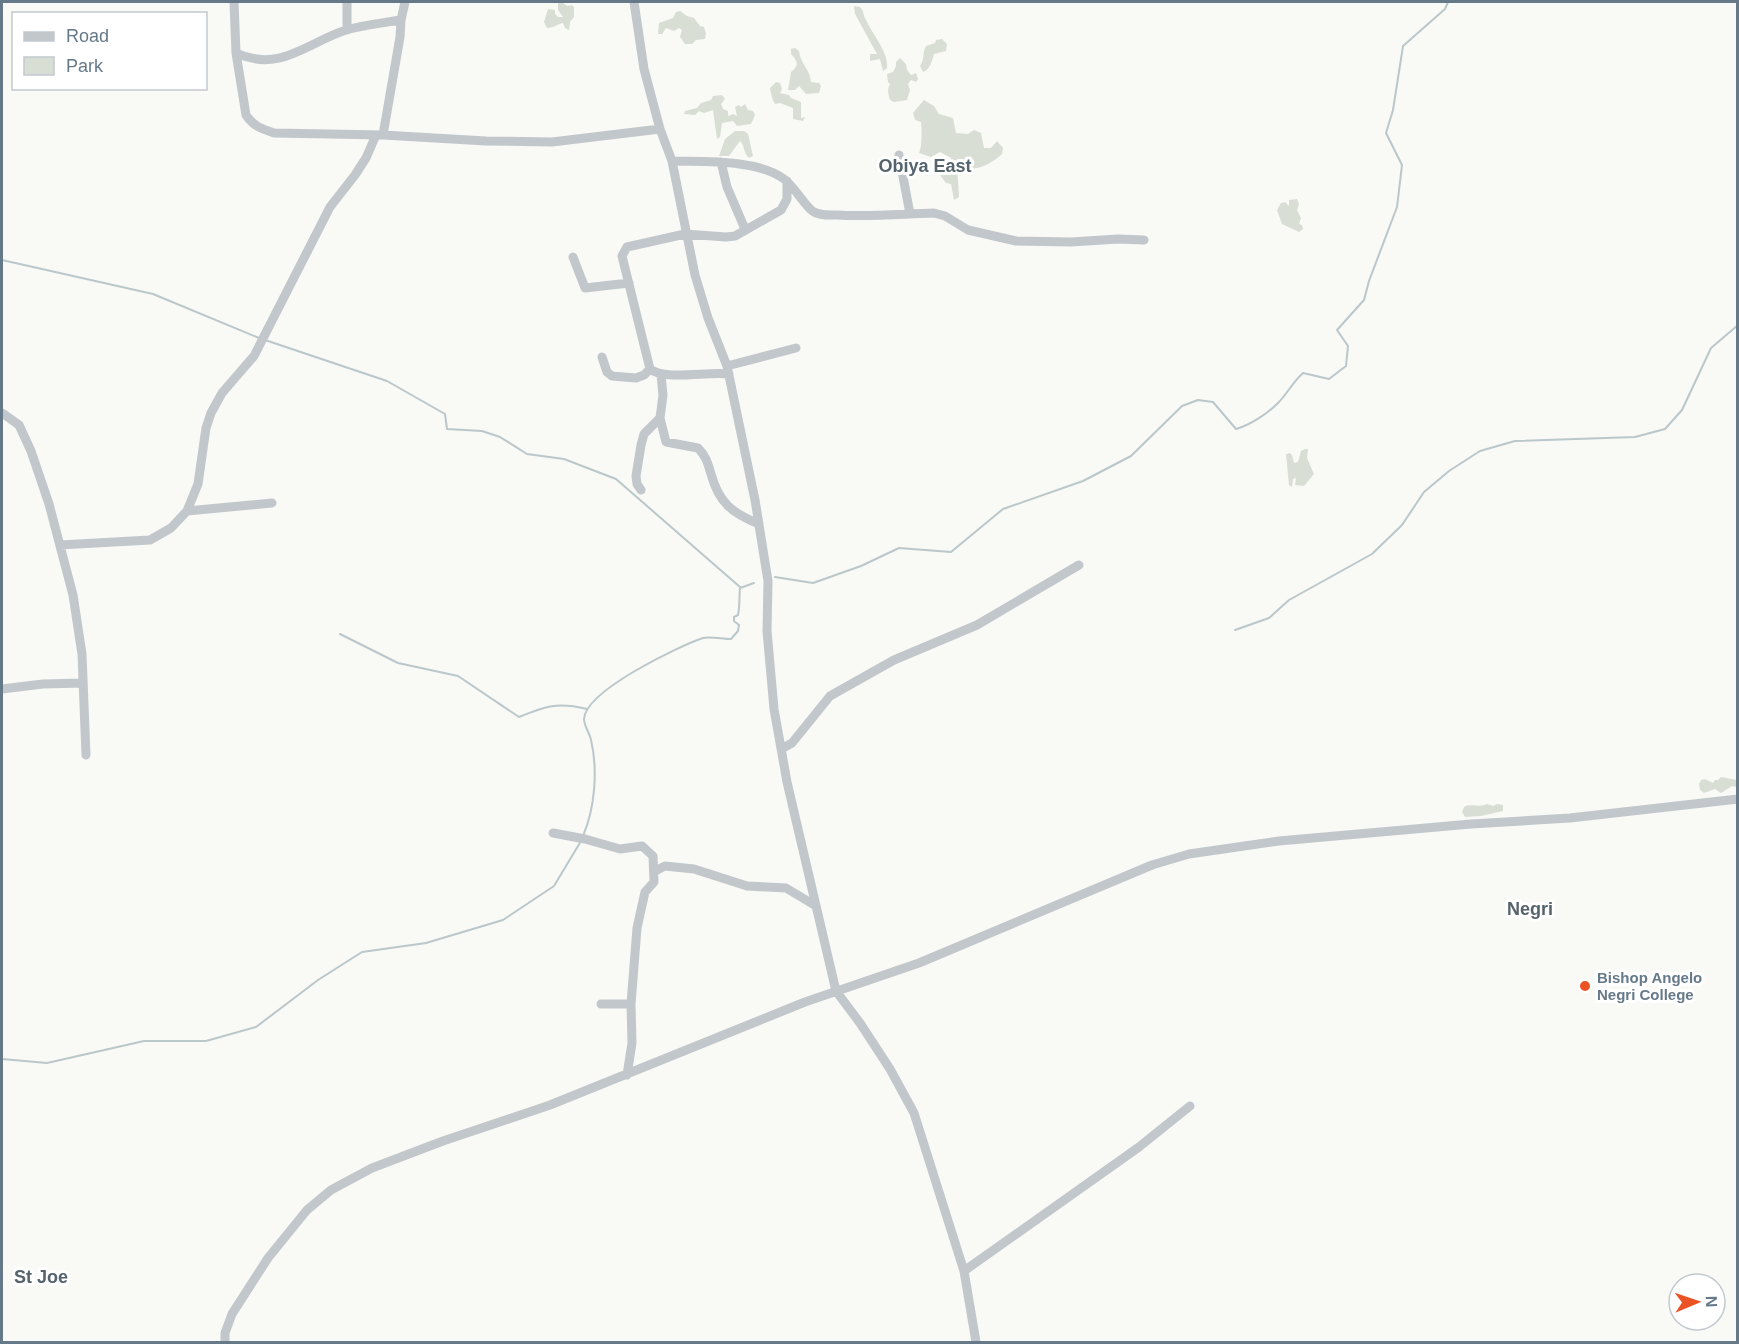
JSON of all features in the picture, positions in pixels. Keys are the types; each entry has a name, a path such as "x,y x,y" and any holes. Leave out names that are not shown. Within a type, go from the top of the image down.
{"street":[{"path":"234,2 236,53 246,115 250,122 274,133 552,142 660,129"},
{"path":"347,2 347,30"},
{"path":"60,545 150,540 171,528 187,511 198,484 206,428 211,413 222,393 254,356 330,207 356,175 379,135 400,37 405,2"},
{"path":"634,2 644,69 660,129 672,161 695,275 708,318 728,370 768,581 769,663 781,749 836,991 890,1069 913,1111 964,1271 976,1342"},
{"path":"236,53 261,61 281,59 347,30 401,21"},
{"path":"898,155 910,214"},
{"path":"672,161 747,165 776,174 796,189 810,210 816,213 852,216 934,213 945,216 968,230 1016,241 1071,243 1118,239 1144,240"},
{"path":"722,162 727,187 745,228"},
{"path":"787,181 787,199 781,210 745,228 735,236 685,234 627,247 622,256 650,369 661,375 728,370 796,348"},
{"path":"573,257 585,288 629,283"},
{"path":"602,357 607,372 612,376 636,378 644,375 650,369"},
{"path":"661,375 663,395 660,418 666,442 699,448 706,458 720,499 735,513 759,524"},
{"path":"2,413 15,420 24,435 42,479 77,613 86,755"},
{"path":"641,490 636,476 641,445 644,434 660,418"},
{"path":"187,511 272,502"},
{"path":"781,749 792,742 830,696 894,660 977,625 1079,565"},
{"path":"2,684 2,689 83,682"},
{"path":"225,1342 225,1333 232,1314 268,1258 307,1210 331,1190 372,1168 550,1105 836,991 920,963 1135,871 1189,854 1279,841 1471,824 1570,818 1737,799"},
{"path":"553,833 620,849 642,846 665,866"},
{"path":"627,1075 632,1043 632,1004 637,936 642,899 654,882 653,856"},
{"path":"655,871 665,866 694,868 747,886 786,888 816,906"},
{"path":"601,1004 632,1004"},
{"path":"964,1271 1106,1171 1190,1107"}],"green space":[{"path":"558,2 574,7 574,17 570,22 569,30 563,23 547,28 544,22 548,9 555,10 558,17 563,17 558,10"},
{"path":"854,6 860,7 883,49 887,68 883,71 880,59 870,61 870,54 877,54 855,14"},
{"path":"680,11 694,18 700,26 704,27 705,39 685,44 680,37 682,30 679,28 674,31 666,28 662,34 658,34 659,23 673,18 676,12"},
{"path":"942,39 947,44 946,51 934,54 929,67 923,72 920,66 926,46"},
{"path":"795,48 799,51 811,82 819,83 821,86 819,93 806,94 799,86 795,90 788,90 791,72 797,65 791,54 791,49"},
{"path":"900,58 911,75 916,73 918,79 916,82 911,80 908,84 910,90 907,100 894,102 890,100 888,90 890,84 887,74 893,72"},
{"path":"776,82 780,83 782,89 780,93 801,102 801,118 805,117 803,121 793,119 793,108 780,103 775,104 770,88"},
{"path":"722,95 725,99 721,104 723,109 728,111 728,116 733,114 737,116 735,107 745,104 748,110 753,111 755,115 751,124 737,126 733,121 722,123 720,137 717,139 713,110 704,113 699,111 695,115 684,114 685,111 697,108 701,103 711,100 713,96"},
{"path":"924,100 934,106 939,114 953,118 956,133 968,134 974,130 981,133 984,148 991,148 997,141 1003,148 1002,154 982,167 971,168 961,163 957,166 959,197 954,200 951,184 946,183 940,175 948,168 951,158 940,152 931,157 919,153 921,122 915,120 913,113"},
{"path":"735,131 744,131 748,134 753,156 749,158 747,156 740,141 729,156 719,156 725,139"},
{"path":"1297,199 1299,204 1297,210 1301,218 1299,224 1303,229 1299,232 1282,224 1277,210 1281,203 1285,202 1289,206 1289,200"},
{"path":"1308,449 1307,458 1314,474 1304,486 1295,485 1296,478 1293,479 1292,487 1289,485 1286,454 1292,455 1294,463 1298,462 1301,451"},
{"path":"1721,777 1737,780 1737,787 1732,786 1721,793 1715,789 1704,793 1700,790 1701,780 1705,779 1713,783"},
{"path":"1503,805 1503,811 1465,817 1462,812 1467,806"}],"waterway":[{"path":"775,577 813,583 861,566 899,548 951,552 1003,509 1083,481 1131,456 1182,406 1198,400 1213,402 1236,429 1253,422 1274,407 1303,373 1329,379 1346,366 1348,346 1337,330 1364,300 1397,207 1402,165 1386,133 1393,110 1403,46 1445,9 1448,2"},
{"path":"2,260 153,294 259,338"},
{"path":"1235,630 1269,618 1289,600 1372,554 1402,525 1424,492 1449,471 1480,451 1515,441 1635,437 1665,429 1682,410 1711,348 1738,325"},
{"path":"265,340 387,381 445,414 447,429 482,431 500,437 527,454 564,459 616,479 740,587"},
{"path":"583,836 593,801 595,776 591,740 584,719 588,708 616,683 674,650 703,638 731,639 738,631 739,625 734,621 734,617 738,615 740,588 754,583"},
{"path":"340,634 398,663 458,676 519,717 552,706 587,709"},
{"path":"2,1059 47,1063 144,1041 206,1041 256,1027 318,980 362,952 426,943 503,920 554,886 581,841"}],"place":[{"name":"Bishop Angelo Negri College","path":"1585,986"}],"district":[{"name":"Obiya East","path":"925,166"},
{"name":"Negri","path":"1530,909"},
{"name":"St Joe","path":"41,1277"}]}
